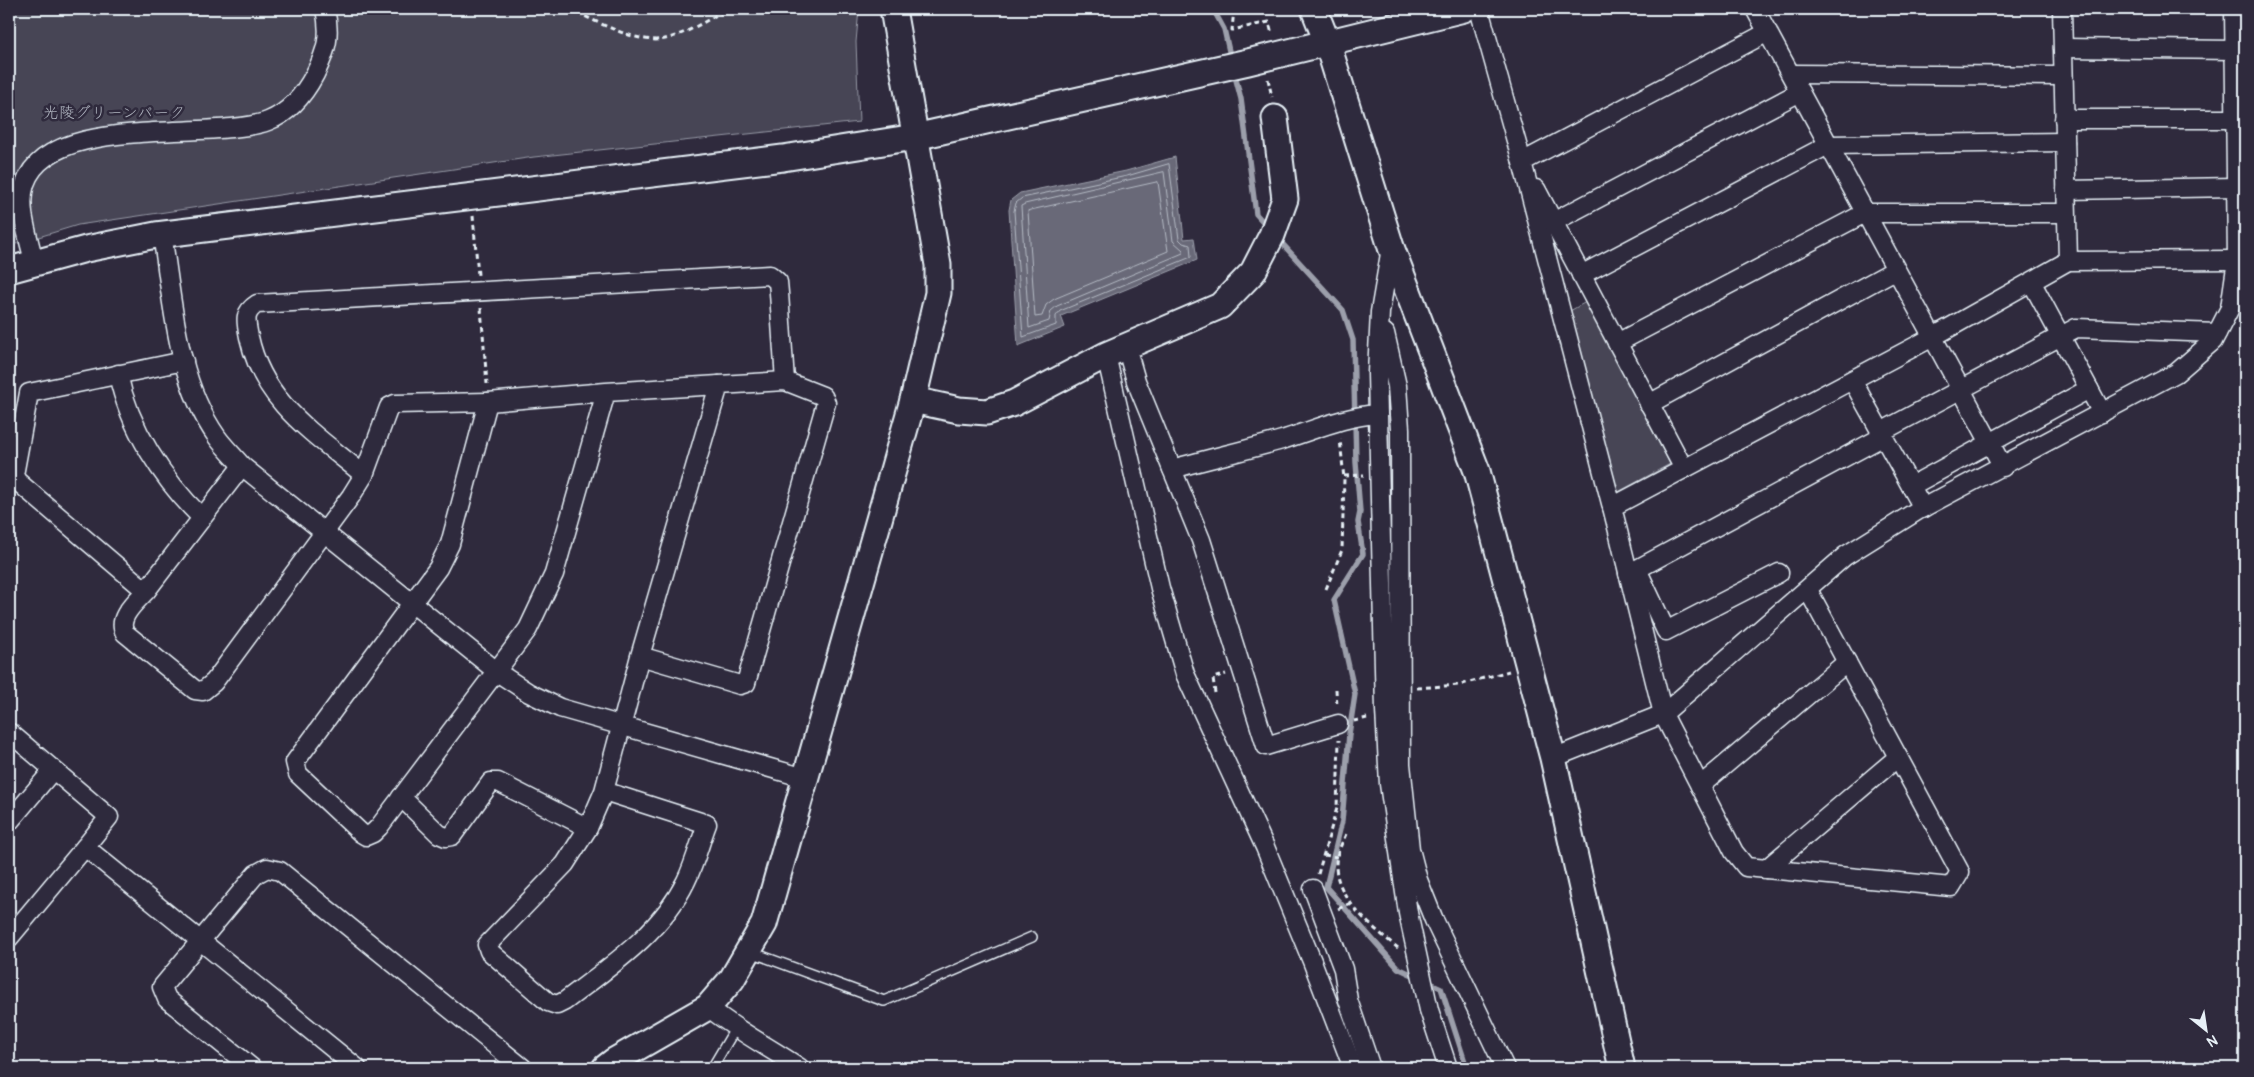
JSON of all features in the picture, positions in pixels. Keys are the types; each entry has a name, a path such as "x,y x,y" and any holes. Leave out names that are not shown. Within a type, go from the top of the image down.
{"street":[{"path":"34,262 22,206 25,183 37,165 57,150 105,136 247,128 270,121 301,98 323,58 329,33 325,9"},
{"path":"605,1068 708,1007 732,979 764,924 914,400 935,308 938,265 893,9"},
{"path":"1314,9 1391,247 1477,471 1553,758 1622,1068"},
{"path":"9,270 34,262 162,234 783,158 915,137 1270,56 1464,9"},
{"path":"1479,9 1522,162 1612,507 1633,572 1663,714 1734,852 1746,867 1951,887 1960,872 1808,590"},
{"path":"1755,9 1931,338 2003,468"},
{"path":"2062,9 2068,261"},
{"path":"1553,758 1663,714 1845,556 1923,508 2003,468 2176,373 2213,341 2230,308 2237,260 2234,9"},
{"path":"1522,162 1768,32"},
{"path":"2063,48 2235,50"},
{"path":"1791,74 2064,76"},
{"path":"1554,222 1800,92"},
{"path":"914,400 959,410 986,412 1014,403 1116,350 1220,306 1252,272 1272,235 1285,199 1275,118"},
{"path":"2064,119 2236,119"},
{"path":"1581,275 1828,145 2065,142"},
{"path":"1522,162 1684,469"},
{"path":"2066,190 2236,187"},
{"path":"1617,343 1864,213 2066,213"},
{"path":"162,234 184,361 202,410 217,437 242,466 496,671 529,694 560,708 805,778"},
{"path":"1391,247 1380,312 1377,374 1385,710 1389,784 1408,912 1419,965 1429,1010 1448,1068"},
{"path":"1612,507 1931,338 2032,283 2068,261 2237,260"},
{"path":"1649,404 1895,270"},
{"path":"364,475 286,410 269,387 253,354 245,317 249,310 257,304 770,275 778,282 785,380"},
{"path":"2032,283 2102,413"},
{"path":"1380,312 1397,386 1400,429 1401,764 1410,849 1418,880 1438,928 1505,1068"},
{"path":"1633,572 2076,328 2217,333"},
{"path":"1116,350 1136,381 1201,540 1244,671 1266,746 1338,724"},
{"path":"1116,350 1160,588 1185,674 1265,846 1353,1068"},
{"path":"146,590 23,488 14,475 29,392 184,361"},
{"path":"118,374 133,418 152,454 180,496 202,518"},
{"path":"242,466 122,620 121,627 125,633 195,690 203,691 214,682 351,496 364,475 389,407 395,404 488,402 785,380 824,396 826,403 746,683 740,686 640,656"},
{"path":"1852,380 1923,508"},
{"path":"604,791 707,824 686,882 664,914 634,946 557,1006 541,996 489,951 487,945 565,864 588,828 604,791 640,656 719,385"},
{"path":"1911,486 2089,389"},
{"path":"488,402 450,544 438,568 295,762 298,774 366,836 373,834 379,827 528,629 554,574 606,392"},
{"path":"1172,469 1282,440 1338,421 1362,415 1378,414"},
{"path":"1633,572 1666,632 1779,573"},
{"path":"1700,786 1846,662"},
{"path":"9,732 109,818 9,938"},
{"path":"1766,869 1898,757"},
{"path":"9,822 53,770"},
{"path":"401,797 439,834 446,838 452,836 492,782 498,782 588,828"},
{"path":"85,847 358,1068"},
{"path":"252,1068 167,999 162,987 256,874 267,868 280,872 523,1068"},
{"path":"1313,889 1343,969 1348,1000 1371,1068"},
{"path":"708,1007 735,1029 770,1048 800,1068"}],"lane":[{"path":"748,951 884,1002 1032,937"},
{"path":"712,1068 735,1029"}],"path":[{"path":"570,9 636,37 664,39 682,33 728,9"},
{"path":"1234,9 1232,30 1269,22 1275,118"},
{"path":"476,232 488,402"},
{"path":"1326,589 1342,550 1344,479 1338,421"},
{"path":"1401,689 1458,685 1529,666"},
{"path":"1217,699 1213,678 1244,671"},
{"path":"1313,889 1337,808 1338,724 1336,689"},
{"path":"1346,834 1337,857 1340,885 1353,906 1385,937 1419,965"},
{"path":"1324,855 1337,857"}],"green space":[{"name":"光陵グリーンパーク","path":"9,9 859,9 856,42 859,122 534,157 78,225 9,246"},
{"path":"1586,302 1670,464 1618,492 1568,312"}],"water":[{"path":"1175,157 1184,239 1194,238 1197,260 1061,316 1065,327 1018,346 1009,210 1011,200 1020,193 1126,171"}],"waterway":[{"path":"1213,9 1224,29 1231,60"},
{"path":"1234,72 1241,99 1256,214 1267,226"},
{"path":"1278,239 1343,310 1353,340 1356,462 1360,512 1358,522 1363,554 1334,600 1355,694 1349,734 1342,821 1326,887 1398,968 1417,977"},
{"path":"1426,981 1441,988 1467,1068"}]}
